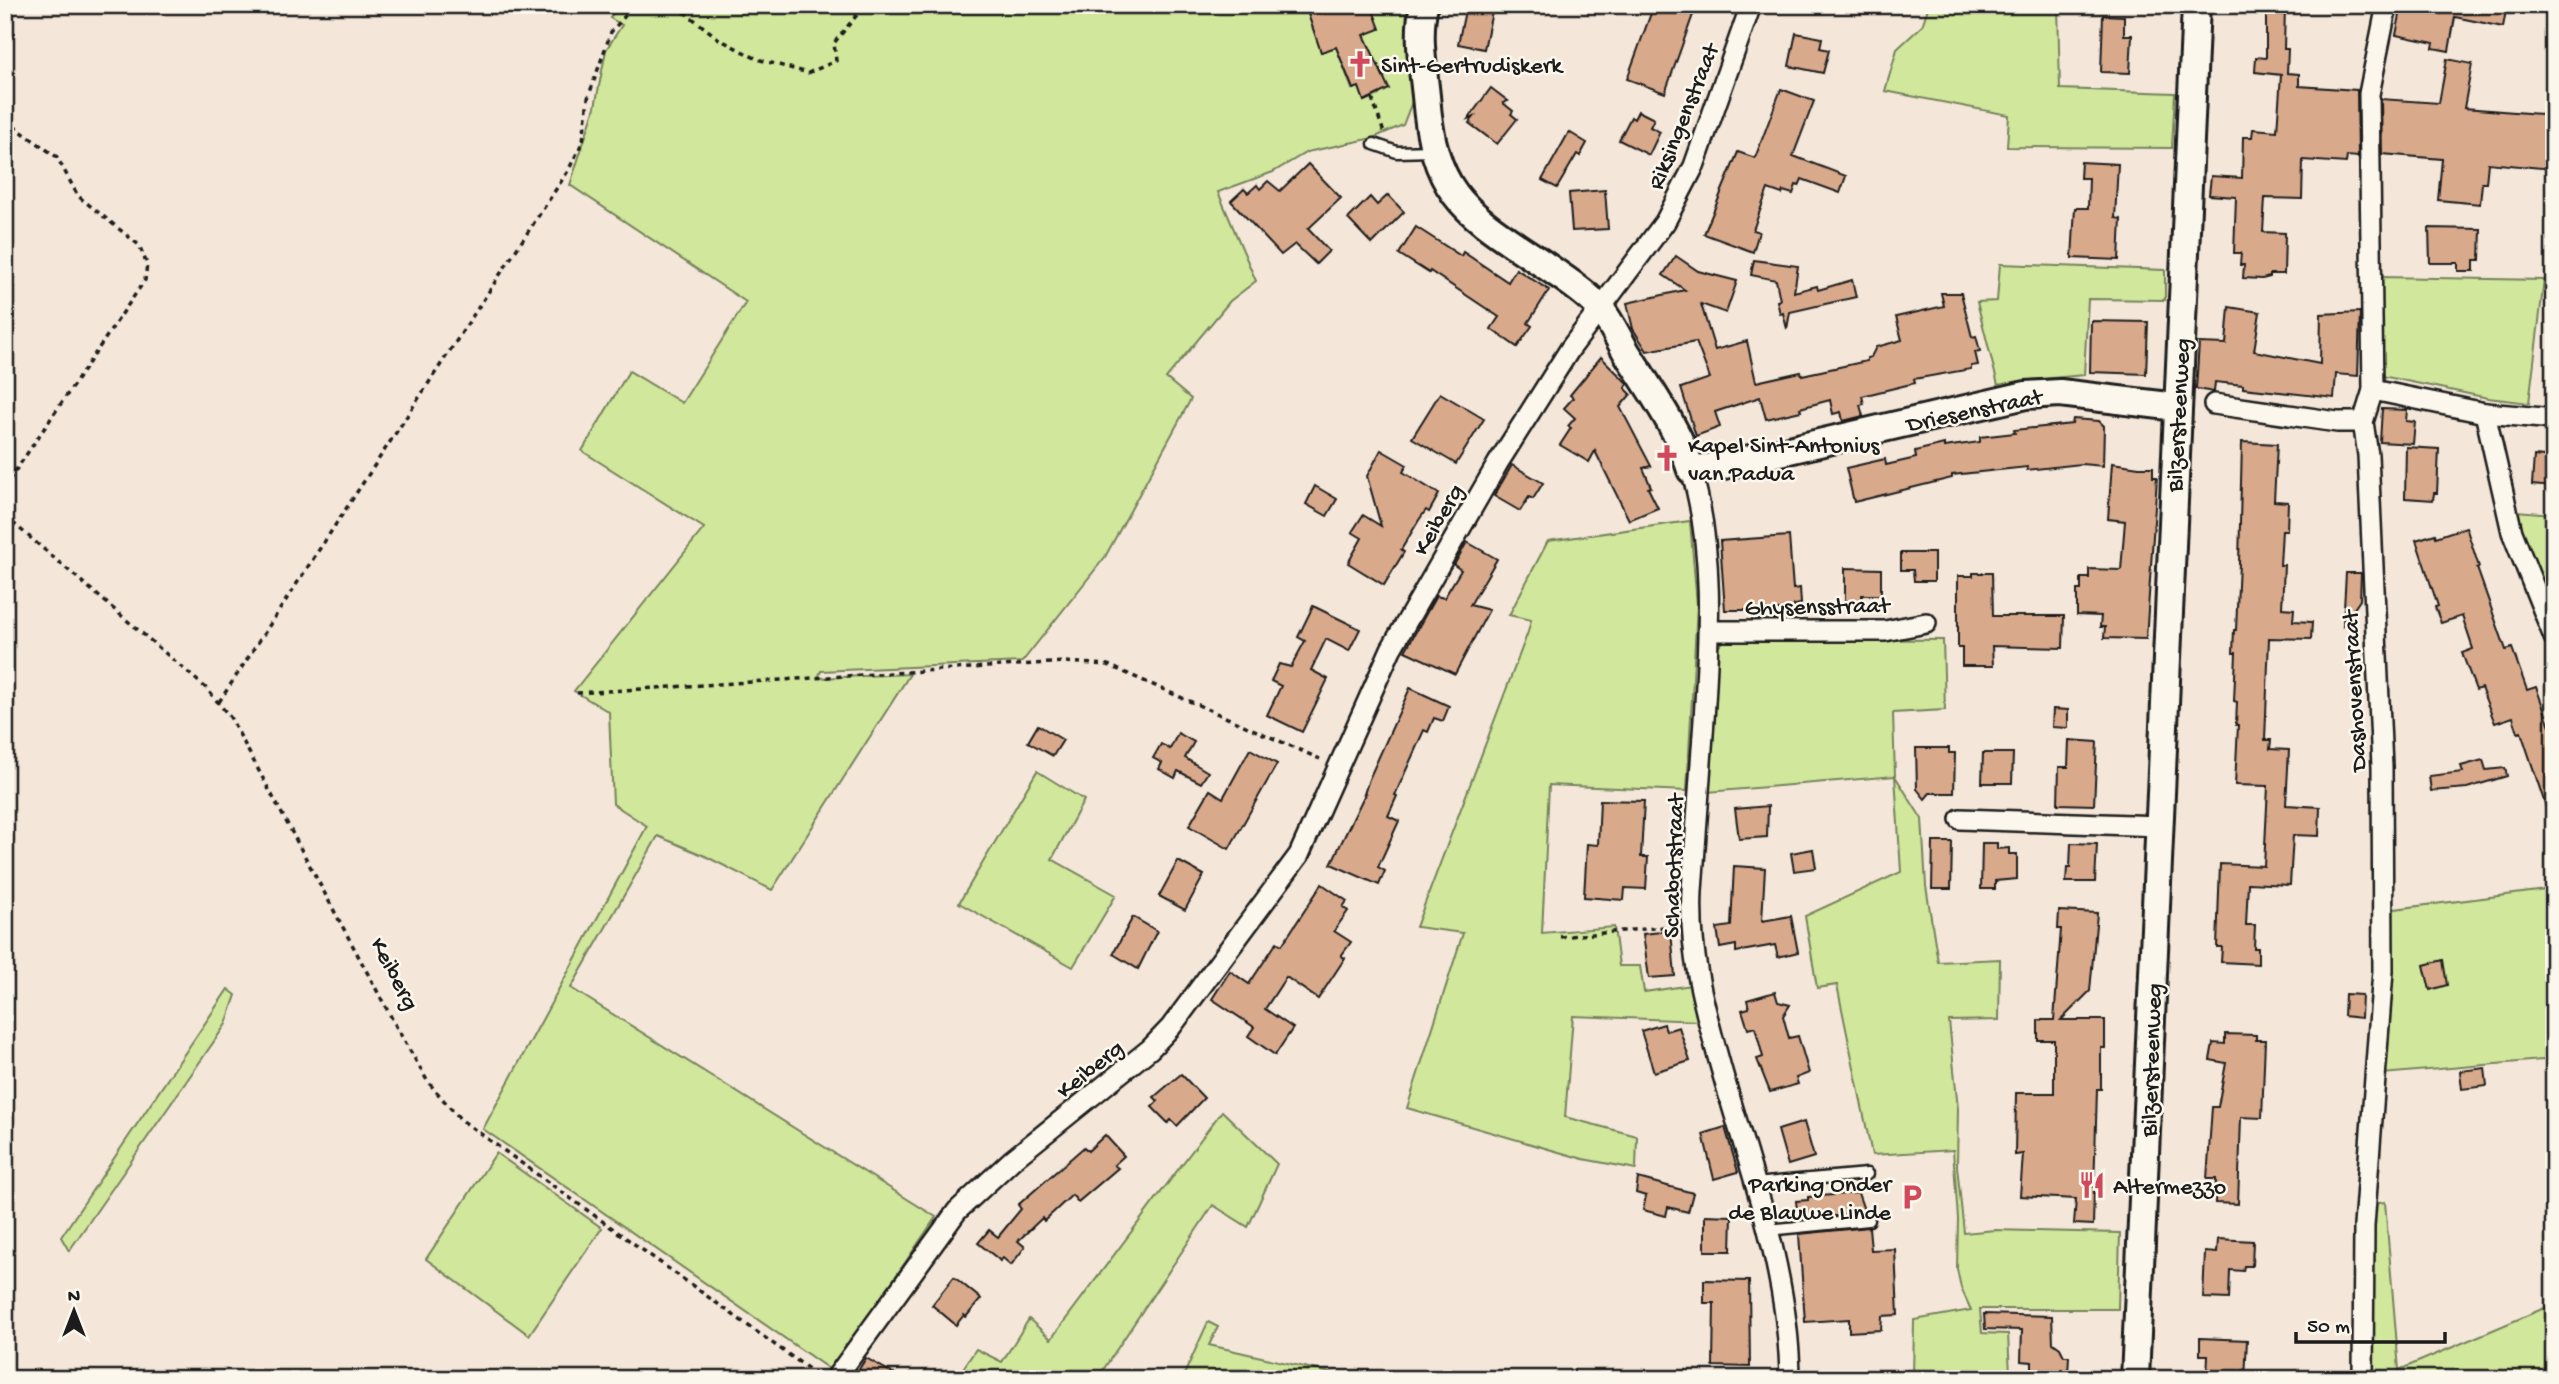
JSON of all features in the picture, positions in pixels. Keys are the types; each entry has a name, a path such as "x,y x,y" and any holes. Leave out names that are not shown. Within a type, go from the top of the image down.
{"main road":[{"path":"1424,5 1421,31 1427,118 1433,151 1446,182 1457,199 1474,216 1575,285 1600,308 1668,419 1690,470"},
{"name":"Bilzersteenweg","path":"2136,1379 2196,5"},
{"name":"Driesenstraat","path":"1690,470 1733,463 2026,395 2060,393 2177,407"}],"street":[{"name":"Riksingenstraat","path":"1600,308 1665,222 1694,166 1751,5"},
{"name":"Dashovenstraat","path":"2363,1379 2364,1226 2383,958 2382,767 2368,455 2362,422 2373,390 2369,94 2387,5"},
{"name":"Keiberg","path":"835,1379 957,1211 1012,1160 1150,1049 1171,1027 1299,855 1391,649 1498,463 1570,349 1600,308"},
{"path":"2373,390 2485,413 2554,419"},
{"path":"2214,404 2337,422 2362,422"},
{"path":"2485,413 2512,532 2554,636"},
{"name":"Schabotstraat","path":"1690,470 1697,489 1706,560 1710,631 1691,925 1693,956 1781,1281 1790,1338 1790,1379"},
{"name":"Ghysensstraat","path":"1710,631 1885,631 1926,623"},
{"path":"1960,819 2160,826"}],"lane":[{"path":"1374,144 1397,152 1433,151"},
{"path":"1754,1184 1867,1174"},
{"path":"1766,1230 1870,1220"}],"path":[{"path":"218,703 568,171 583,141 587,98 611,32 630,10 659,5"},
{"path":"665,5 687,15 719,39 757,59 808,73 836,61 834,43 865,5"},
{"path":"1373,98 1384,133 1397,152"},
{"path":"5,120 57,157 78,196 139,245 147,264 145,280 5,486"},
{"name":"Keiberg","path":"5,516 206,688 230,717 397,1028 428,1082 442,1100 460,1119 822,1379"},
{"path":"577,693 1065,662 1108,665 1338,767"},
{"path":"1560,937 1691,925"}],"green space":[{"path":"619,5 1305,5 1321,52 1336,47 1352,89 1359,87 1364,101 1379,95 1385,76 1364,35 1371,5 1397,5 1398,10 1410,16 1415,94 1403,125 1373,138 1307,152 1273,172 1218,192 1256,281 1230,301 1166,378 1191,399 1105,557 1022,662 821,671 818,678 910,674 772,890 658,836 571,988 936,1217 835,1366 829,1369 483,1129 647,826 613,804 609,712 574,691 704,528 582,451 629,371 682,403 746,302 570,185 595,107 606,50 622,25 610,18"},
{"path":"1929,5 2058,5 2060,89 2175,93 2172,148 2007,147 2009,115 1885,91 1897,49 1922,26"},
{"path":"2000,264 2165,270 2165,300 2088,299 2084,375 1998,385 1977,302 1997,301"},
{"path":"2381,277 2544,280 2529,403 2488,398 2382,376"},
{"path":"2516,511 2554,514 2554,601 2548,601"},
{"path":"1690,521 1697,605 1687,791 1549,785 1542,933 1614,927 1619,966 1640,966 1644,992 1691,985 1701,1021 1573,1016 1565,1117 1637,1136 1636,1169 1583,1159 1407,1108 1463,933 1416,927 1528,632 1531,620 1509,615 1548,541"},
{"path":"1727,638 1943,640 1945,710 1893,713 1895,776 1708,792 1716,649"},
{"path":"1037,771 1084,800 1052,859 1116,895 1073,967 959,903"},
{"path":"1895,776 1922,819 1926,886 1938,962 2000,959 1999,1020 1949,1021 1958,1109 1957,1166 1964,1233 1995,1230 2120,1233 2118,1309 1980,1309 1982,1333 2008,1334 2010,1374 2111,1379 1913,1379 1914,1320 1971,1310 1961,1288 1957,1269 1958,1219 1953,1150 1872,1155 1837,985 1817,988 1805,916 1901,872"},
{"path":"2554,889 2554,1059 2383,1074 2387,910"},
{"path":"228,989 236,995 226,1024 69,1251 61,1237"},
{"path":"1222,1111 1277,1164 1248,1227 1213,1205 1097,1379 956,1379 976,1349 1002,1362 1029,1319 1051,1339"},
{"path":"496,1153 602,1228 529,1335 426,1259"},
{"path":"2385,1202 2399,1370 2554,1304 2554,1379 2367,1379 2370,1205"},
{"path":"1208,1322 1218,1327 1209,1345 1357,1379 1182,1379"}],"building":[{"name":"Sint-Gertrudiskerk","path":"1305,5 1371,5 1380,29 1364,35 1389,89 1364,101 1359,87 1353,89 1336,47 1321,52"},
{"path":"1654,5 1685,5 1695,9 1665,93 1627,79"},
{"path":"2266,5 2285,5 2284,49 2288,49 2287,73 2299,74 2299,86 2357,90 2358,157 2347,156 2346,163 2303,160 2302,199 2265,198 2263,232 2285,233 2284,274 2270,274 2270,277 2262,279 2243,278 2241,253 2234,253 2236,197 2209,195 2211,176 2242,178 2243,137 2252,137 2253,129 2277,131 2281,75 2255,72 2256,57 2266,58"},
{"path":"2402,5 2507,5 2503,27 2455,17 2449,51 2433,48 2434,43 2396,35"},
{"path":"1466,6 1492,12 1484,49 1458,44"},
{"path":"2103,15 2124,16 2124,35 2132,35 2130,73 2101,72"},
{"path":"1796,33 1822,38 1820,48 1829,50 1823,73 1789,66"},
{"path":"2447,59 2472,64 2464,108 2554,115 2554,169 2488,163 2480,204 2438,200 2442,159 2382,154 2381,99 2439,103"},
{"path":"1491,88 1508,101 1503,103 1513,111 1511,114 1517,119 1497,144 1469,123 1474,117 1468,119"},
{"path":"1781,89 1814,101 1793,156 1846,176 1840,193 1802,179 1793,194 1783,191 1782,194 1768,189 1753,230 1759,232 1753,252 1704,234 1738,152 1755,158"},
{"path":"1638,111 1654,119 1650,127 1660,132 1649,155 1619,140 1631,117 1634,119"},
{"path":"1569,132 1587,143 1580,156 1577,154 1557,188 1542,180"},
{"path":"2081,162 2118,164 2115,218 2121,219 2119,260 2072,258 2075,208 2088,208 2089,178 2080,178"},
{"path":"1308,164 1341,198 1308,229 1329,251 1316,264 1295,244 1281,255 1231,201 1244,189 1248,193 1257,185 1260,189 1268,181 1280,191"},
{"path":"1605,190 1608,229 1572,231 1569,193"},
{"path":"1388,195 1404,212 1372,244 1348,219 1370,197 1377,205"},
{"path":"1416,227 1461,256 1463,252 1508,282 1516,269 1549,290 1528,323 1532,326 1517,347 1491,329 1499,317 1430,271 1429,273 1399,254"},
{"path":"2429,228 2481,229 2480,260 2474,260 2474,271 2458,271 2458,263 2430,263"},
{"path":"1676,256 1698,271 1737,281 1726,313 1701,304 1715,350 1747,341 1756,382 1867,361 1876,347 1902,340 1896,317 1944,306 1941,293 1961,293 1972,337 1976,336 1980,351 1975,352 1978,365 1971,366 1971,369 1914,379 1915,383 1862,396 1864,404 1860,405 1863,416 1843,421 1841,412 1833,414 1830,400 1800,408 1801,411 1766,419 1760,397 1715,412 1720,427 1696,436 1681,388 1710,378 1696,342 1647,351 1633,329 1627,303 1685,290 1663,275"},
{"path":"1754,260 1798,266 1794,292 1817,286 1818,290 1852,280 1856,297 1790,312 1787,329 1777,301 1780,300 1776,280 1751,275"},
{"path":"2229,307 2260,312 2254,351 2320,364 2321,314 2360,312 2358,376 2336,374 2334,398 2243,388 2243,385 2215,382 2214,392 2196,389 2199,343 2226,344"},
{"path":"2091,321 2148,322 2146,374 2090,372"},
{"path":"1601,357 1628,384 1625,388 1631,394 1620,407 1651,466 1643,468 1651,487 1648,488 1658,508 1629,520 1595,451 1589,462 1560,445 1571,428 1568,426 1575,418 1564,408 1573,398 1570,395"},
{"path":"1440,393 1484,419 1456,464 1412,438"},
{"path":"2382,409 2407,410 2406,421 2415,422 2413,444 2380,442"},
{"path":"2073,419 2099,421 2104,426 2103,466 2081,464 2027,470 2027,467 1952,475 1952,478 1854,502 1846,468 1885,459 1886,465 1916,458 1915,451 1944,444 1944,447 1980,442 1980,437 2015,433 2014,430 2072,424"},
{"path":"2242,442 2277,444 2274,501 2288,502 2287,530 2282,530 2280,565 2284,565 2282,608 2294,609 2293,621 2312,622 2311,639 2269,638 2265,740 2271,740 2270,749 2289,750 2286,805 2320,807 2319,836 2293,835 2290,885 2248,883 2246,925 2255,925 2254,948 2258,948 2258,964 2221,962 2222,947 2217,947 2220,864 2264,866 2268,786 2235,785 2238,725 2237,702 2234,701 2236,653 2233,653 2239,563"},
{"path":"2406,447 2439,449 2437,493 2434,493 2433,500 2405,498"},
{"path":"1381,450 1407,465 1403,472 1439,494 1429,512 1426,510 1419,520 1384,585 1348,563 1362,538 1352,532 1363,515 1381,526 1367,476"},
{"path":"2534,456 2554,458 2554,487 2532,485"},
{"path":"2112,463 2153,467 2153,477 2157,477 2146,639 2104,638 2105,627 2100,627 2101,616 2077,615 2077,590 2081,590 2081,578 2089,578 2089,569 2121,570 2125,521 2108,519"},
{"path":"1512,465 1543,483 1533,499 1529,497 1520,511 1494,496"},
{"path":"1315,486 1337,499 1327,516 1306,504"},
{"path":"2466,527 2479,567 2477,568 2506,650 2512,648 2527,690 2536,687 2554,737 2554,821 2551,822 2521,732 2518,733 2513,717 2495,723 2481,688 2476,690 2462,653 2473,649 2462,616 2441,623 2435,607 2438,606 2416,540 2435,534 2436,537"},
{"path":"1789,536 1793,589 1800,588 1801,604 1794,605 1794,610 1725,610 1720,541"},
{"path":"1467,542 1497,559 1470,605 1489,610 1455,674 1405,651 1436,596 1444,598 1461,570 1454,565"},
{"path":"1901,553 1934,553 1934,581 1914,581 1913,570 1901,570"},
{"path":"1845,568 1881,569 1881,595 1862,595 1862,601 1845,601"},
{"path":"1973,573 1992,573 1993,616 2064,616 2063,648 1992,646 1993,666 1962,666 1962,648 1958,648 1958,576 1973,576"},
{"path":"2346,573 2361,573 2360,600 2343,625"},
{"path":"1313,606 1360,629 1349,651 1326,639 1311,670 1328,679 1302,732 1267,715 1281,686 1271,681 1279,664 1291,667 1305,641 1298,637"},
{"path":"1410,688 1449,706 1443,721 1434,718 1428,732 1424,730 1395,795 1397,796 1388,816 1399,821 1378,867 1385,871 1379,885 1331,864 1365,794 1369,779"},
{"path":"2053,709 2068,710 2068,728 2052,727"},
{"path":"1038,725 1063,740 1053,756 1028,742"},
{"path":"1178,733 1194,742 1185,758 1208,772 1201,783 1178,771 1175,778 1159,769 1162,763 1153,758 1161,744 1170,749"},
{"path":"2069,740 2097,742 2094,805 2058,804 2059,767 2068,767"},
{"path":"1916,748 1949,748 1949,753 1955,753 1954,793 1930,793 1925,799 1917,789"},
{"path":"1250,749 1277,764 1229,849 1189,826 1210,790 1223,798"},
{"path":"1983,753 2013,753 2012,783 1982,783"},
{"path":"2483,760 2486,770 2505,768 2507,776 2467,788 2431,791 2429,776 2463,772 2461,766"},
{"path":"1600,800 1644,801 1641,857 1648,857 1646,889 1625,888 1624,900 1584,897 1587,844 1598,845"},
{"path":"1768,806 1767,837 1739,839 1735,809"},
{"path":"1933,842 1952,842 1951,889 1932,889"},
{"path":"1982,843 1997,843 1997,849 2009,848 2009,854 2017,854 2017,879 1995,881 1995,889 1981,889"},
{"path":"2071,843 2097,844 2095,882 2066,882"},
{"path":"1813,849 1816,868 1794,871 1791,853"},
{"path":"1178,861 1204,875 1185,910 1159,896"},
{"path":"1734,866 1765,868 1762,921 1791,916 1798,952 1778,957 1775,945 1736,952 1736,945 1720,948 1717,928 1731,926"},
{"path":"1322,884 1347,901 1343,907 1348,911 1334,931 1351,942 1341,956 1345,958 1318,999 1286,977 1265,1009 1293,1028 1275,1055 1248,1036 1254,1027 1212,999 1230,971 1249,984 1277,942 1282,945"},
{"path":"2059,911 2097,913 2090,991 2061,1020 2105,1020 2105,1048 2101,1048 2101,1089 2097,1089 2093,1225 2074,1224 2076,1199 2020,1196 2023,1154 2015,1155 2016,1093 2054,1093 2054,1040 2038,1040 2038,1020 2054,1020 2061,929 2058,929"},
{"path":"1133,917 1157,931 1138,969 1113,954"},
{"path":"1671,931 1675,976 1649,978 1643,934"},
{"path":"2443,960 2447,985 2430,990 2424,965"},
{"path":"1775,992 1778,1002 1790,1005 1783,1016 1789,1038 1798,1036 1809,1073 1796,1078 1798,1084 1770,1092 1757,1059 1763,1057 1755,1027 1748,1029 1742,1010 1749,1008 1747,1000"},
{"path":"2345,994 2362,995 2361,1018 2344,1016"},
{"path":"1664,1024 1666,1031 1679,1027 1690,1061 1654,1072 1641,1031"},
{"path":"2225,1034 2256,1035 2256,1040 2265,1040 2262,1118 2241,1117 2238,1204 2215,1203 2216,1179 2207,1179 2212,1107 2218,1107 2226,1063 2210,1060 2213,1043 2225,1044"},
{"path":"2485,1068 2487,1086 2462,1089 2460,1071"},
{"path":"1181,1074 1204,1098 1177,1126 1171,1120 1168,1123 1152,1107 1158,1101 1154,1097"},
{"path":"1804,1122 1814,1157 1788,1165 1778,1130"},
{"path":"1725,1127 1738,1172 1714,1179 1703,1134"},
{"path":"1105,1135 1124,1156 1114,1165 1118,1168 1078,1202 1072,1195 1044,1221 1042,1218 1018,1241 1025,1247 1011,1265 1003,1258 1000,1261 978,1243 989,1230 998,1237 1021,1209 1018,1205 1084,1147 1088,1151"},
{"path":"1638,1178 1693,1193 1688,1212 1668,1207 1666,1216 1643,1210 1646,1196 1636,1193"},
{"path":"1858,1193 1865,1213 1798,1220 1796,1201 1808,1200 1808,1197"},
{"path":"1705,1215 1732,1216 1731,1251 1705,1251"},
{"path":"1869,1227 1871,1250 1895,1249 1898,1315 1882,1316 1881,1330 1849,1332 1849,1319 1805,1322 1799,1234"},
{"path":"2218,1239 2253,1241 2252,1266 2244,1266 2243,1271 2230,1270 2229,1299 2203,1298 2205,1252 2217,1253"},
{"path":"954,1277 981,1299 956,1325 932,1305"},
{"path":"1704,1280 1749,1281 1750,1367 1713,1366 1714,1303 1704,1303"},
{"path":"1984,1314 2052,1316 2053,1343 2060,1348 2064,1356 2069,1356 2068,1374 2032,1372 2032,1362 2021,1361 2022,1330 1985,1329"},
{"path":"2200,1338 2247,1340 2245,1379 2207,1379 2208,1355 2200,1355"},
{"path":"866,1358 903,1379 853,1379"}],"place":[{"name":"Sint-Gertrudiskerk","path":"1360,64"},
{"name":"Kapel Sint-Antonius van Padua","path":"1667,458"},
{"name":"Altermezzo","path":"2092,1185"},
{"name":"Parking Onder de Blauwe Linde","path":"1912,1197"}]}
